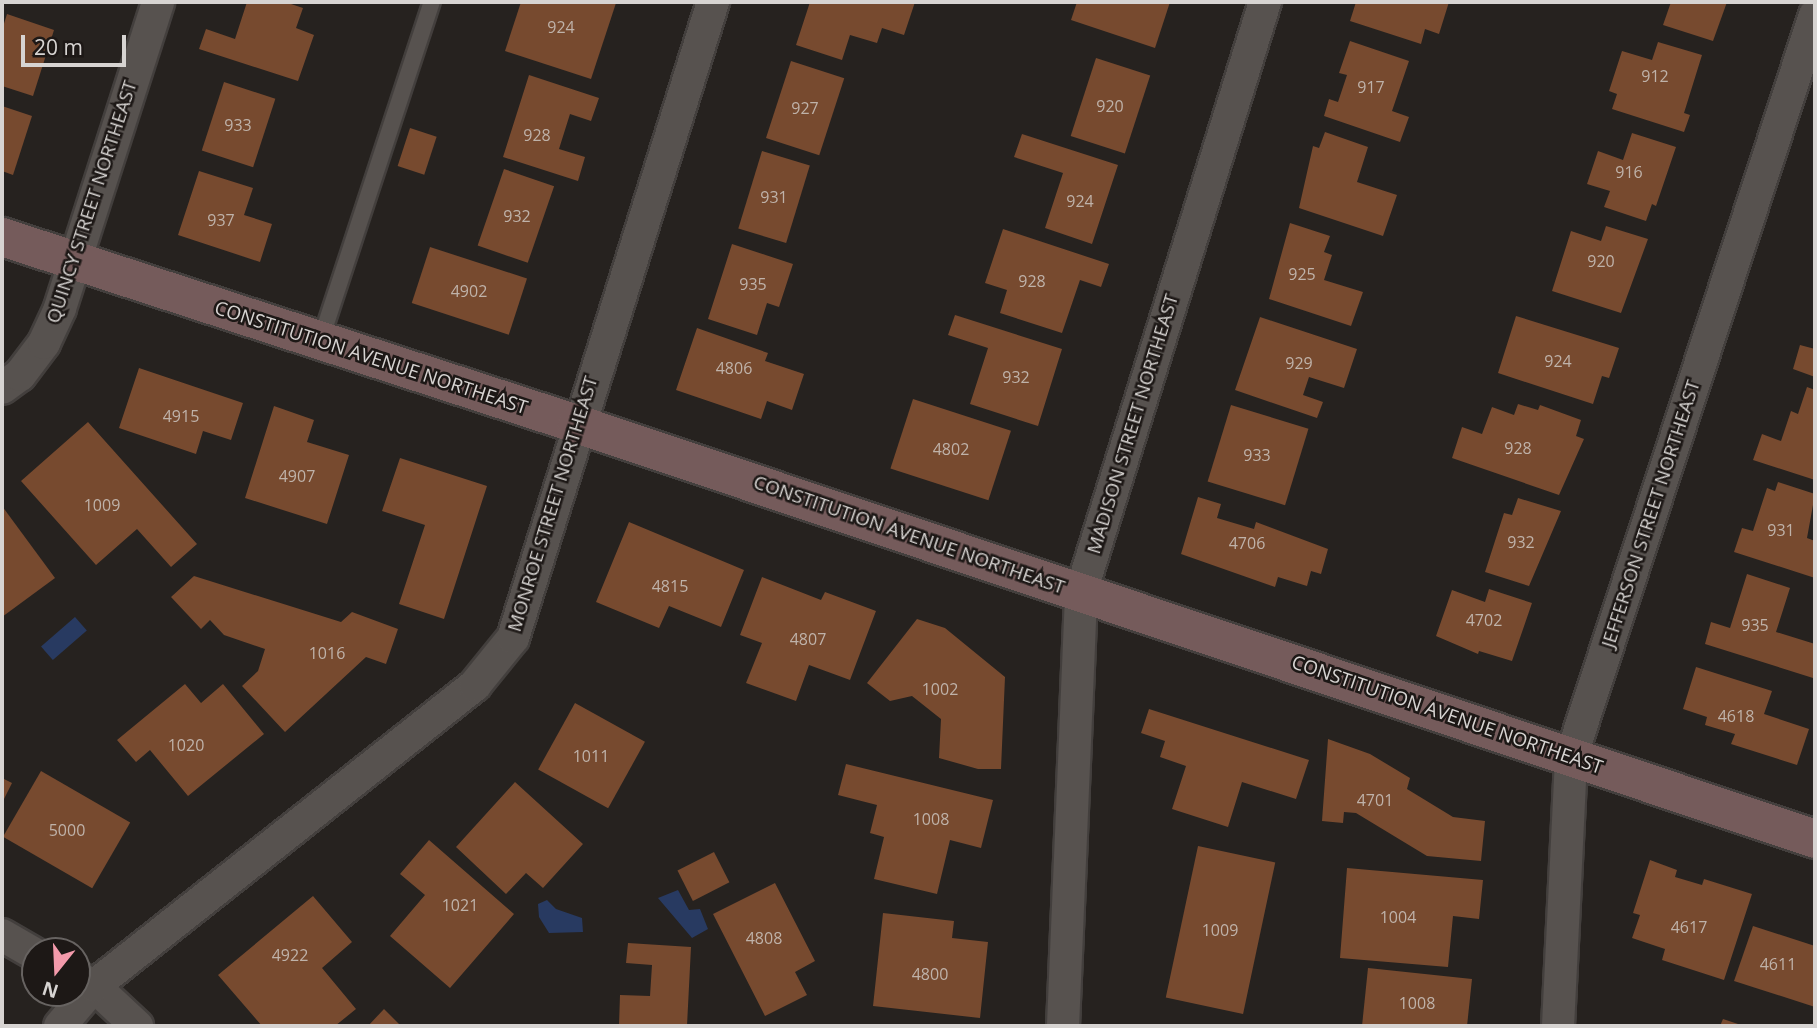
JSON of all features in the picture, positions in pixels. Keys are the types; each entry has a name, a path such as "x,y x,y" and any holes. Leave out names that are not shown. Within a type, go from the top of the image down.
{"street":[{"name":"QUINCY STREET NORTHEAST","path":"2,388 20,375 44,343 75,262 158,2"},
{"name":"MONROE STREET NORTHEAST","path":"91,977 475,685 513,638 577,424 713,2"},
{"name":"MADISON STREET NORTHEAST","path":"1063,1026 1081,592 1265,2"},
{"name":"JEFFERSON STREET NORTHEAST","path":"1558,1026 1571,757 1815,15"},
{"name":"CONSTITUTION AVENUE NORTHEAST","path":"2,237 319,344 577,424 1815,839"},
{"path":"2,935 21,946"},
{"path":"91,987 137,1026"},
{"name":"MONROE STREET NORTHEAST","path":"60,1026 71,1007"}],"lane":[{"path":"319,344 432,2"}],"water":[{"path":"75,617 87,631 53,660 41,647"},
{"path":"678,890 689,910 700,909 708,929 692,938 658,898"},
{"path":"547,900 556,909 582,918 583,932 549,933 539,917 538,904"}],"building":[{"path":"247,2 285,2 303,8 296,28 314,35 298,81 199,49 206,29 235,39"},
{"path":"521,2 616,3 591,79 505,51"},
{"path":"810,2 915,2 904,35 882,28 877,43 850,35 842,60 796,45"},
{"path":"1077,2 1170,2 1155,48 1071,20"},
{"path":"1356,2 1449,2 1439,34 1425,29 1421,44 1350,21"},
{"path":"1671,2 1727,2 1713,41 1663,25"},
{"path":"7,14 54,30 33,96 2,86 2,30"},
{"path":"1350,41 1409,61 1392,111 1409,117 1400,142 1324,116 1329,99 1338,102 1347,75 1339,73"},
{"path":"1658,42 1702,55 1684,113 1690,115 1684,132 1612,109 1617,94 1609,91 1622,51 1652,60"},
{"path":"1096,58 1150,76 1125,154 1071,136"},
{"path":"791,61 844,78 819,155 766,138"},
{"path":"529,75 599,98 591,121 570,114 559,149 585,157 578,181 503,157"},
{"path":"224,82 275,99 253,167 202,150"},
{"path":"2,106 32,116 13,175 2,171"},
{"path":"410,128 437,137 424,175 398,166"},
{"path":"1325,132 1368,147 1357,182 1397,195 1383,236 1299,208 1313,146 1319,148"},
{"path":"1632,133 1676,147 1656,206 1652,204 1646,221 1604,207 1610,191 1587,184 1598,151 1623,160"},
{"path":"1022,134 1118,165 1092,244 1045,228 1063,173 1014,157"},
{"path":"762,151 810,166 786,243 738,228"},
{"path":"504,169 554,186 528,263 478,246"},
{"path":"199,171 253,188 244,215 272,224 260,262 178,235"},
{"path":"1290,223 1330,236 1324,252 1332,255 1324,280 1363,292 1351,326 1269,299"},
{"path":"1606,226 1648,239 1621,313 1552,291 1571,231 1601,241"},
{"path":"1003,229 1109,264 1101,287 1080,280 1062,333 1000,313 1007,290 985,283"},
{"path":"732,244 793,264 779,307 767,303 757,335 708,319"},
{"path":"430,247 527,279 509,335 412,303"},
{"path":"955,315 1062,349 1038,426 970,404 988,348 948,335"},
{"path":"1516,316 1619,348 1609,378 1602,376 1593,404 1498,373"},
{"path":"1260,317 1357,349 1344,388 1309,377 1303,395 1323,402 1317,418 1235,390"},
{"path":"697,328 768,353 765,361 804,374 792,410 767,401 761,419 676,390"},
{"path":"1800,345 1815,349 1815,377 1793,369"},
{"path":"139,368 243,403 231,440 203,431 196,454 119,428"},
{"path":"1807,387 1815,390 1815,480 1753,460 1762,434 1781,441 1791,411 1798,414"},
{"path":"913,399 1011,431 988,500 890,468"},
{"path":"1518,404 1538,410 1540,405 1581,420 1576,436 1584,439 1559,495 1452,458 1462,427 1482,434 1492,407 1514,415"},
{"path":"1231,405 1308,429 1285,505 1208,482"},
{"path":"274,406 314,420 307,442 349,455 327,524 245,498"},
{"path":"88,422 197,544 171,567 137,529 96,565 21,481"},
{"path":"400,458 487,486 444,619 399,604 425,525 382,511"},
{"path":"1778,482 1815,494 1807,538 1815,541 1815,578 1734,552 1742,528 1753,531 1767,488 1775,491"},
{"path":"1198,497 1221,504 1217,518 1254,529 1256,522 1328,549 1321,574 1311,571 1307,586 1278,577 1275,587 1181,554"},
{"path":"1518,498 1561,511 1529,586 1485,572 1504,513 1512,515"},
{"path":"2,506 55,578 2,617"},
{"path":"629,522 744,570 721,627 669,606 659,628 596,602"},
{"path":"1747,574 1790,588 1776,632 1815,644 1813,678 1705,644 1711,622 1730,628"},
{"path":"194,576 341,622 352,612 398,629 386,664 366,657 285,732 242,686 258,671 265,649 224,635 210,620 201,629 171,597"},
{"path":"762,577 821,600 825,592 876,611 850,680 809,665 796,701 746,683 762,643 740,635"},
{"path":"1489,589 1532,603 1512,661 1479,651 1478,654 1436,636 1452,590 1485,602"},
{"path":"917,619 945,628 1005,677 1001,769 978,769 939,758 941,719 912,696 890,701 867,683"},
{"path":"1696,667 1772,691 1764,714 1809,729 1797,765 1731,744 1735,734 1705,725 1707,717 1683,709"},
{"path":"185,684 201,703 223,684 264,734 188,796 150,750 136,762 117,740"},
{"path":"575,703 645,742 608,808 538,769"},
{"path":"1149,709 1309,760 1296,799 1242,782 1228,827 1172,809 1186,766 1160,757 1165,741 1141,733"},
{"path":"1328,739 1370,754 1410,778 1407,789 1453,817 1485,821 1481,861 1427,856 1356,813 1344,812 1343,823 1322,821"},
{"path":"846,764 993,800 981,848 950,840 937,894 874,879 884,837 870,833 877,805 838,795"},
{"path":"41,771 130,822 92,888 3,837"},
{"path":"2,778 12,783 2,803"},
{"path":"515,782 583,844 543,888 526,873 506,894 456,847"},
{"path":"429,840 514,914 450,988 390,936 425,895 400,874"},
{"path":"1198,846 1275,862 1243,1014 1166,998"},
{"path":"714,852 729,882 693,901 677,871"},
{"path":"1650,860 1677,870 1675,877 1702,885 1704,879 1752,894 1724,980 1662,960 1665,949 1632,938 1640,915 1633,913"},
{"path":"1347,868 1483,880 1479,919 1453,916 1448,967 1340,958"},
{"path":"775,883 815,961 795,972 807,995 765,1016 713,914"},
{"path":"313,896 352,942 322,968 356,1009 335,1026 262,1026 218,975"},
{"path":"883,913 954,921 952,938 988,942 980,1018 873,1006"},
{"path":"1753,926 1815,946 1815,1007 1734,981"},
{"path":"628,943 691,947 687,1026 619,1026 620,995 650,996 652,965 626,963"},
{"path":"1368,968 1472,979 1467,1026 1362,1026"},
{"path":"384,1009 401,1026 368,1026"},
{"path":"1723,1019 1744,1026 1720,1026"}]}
